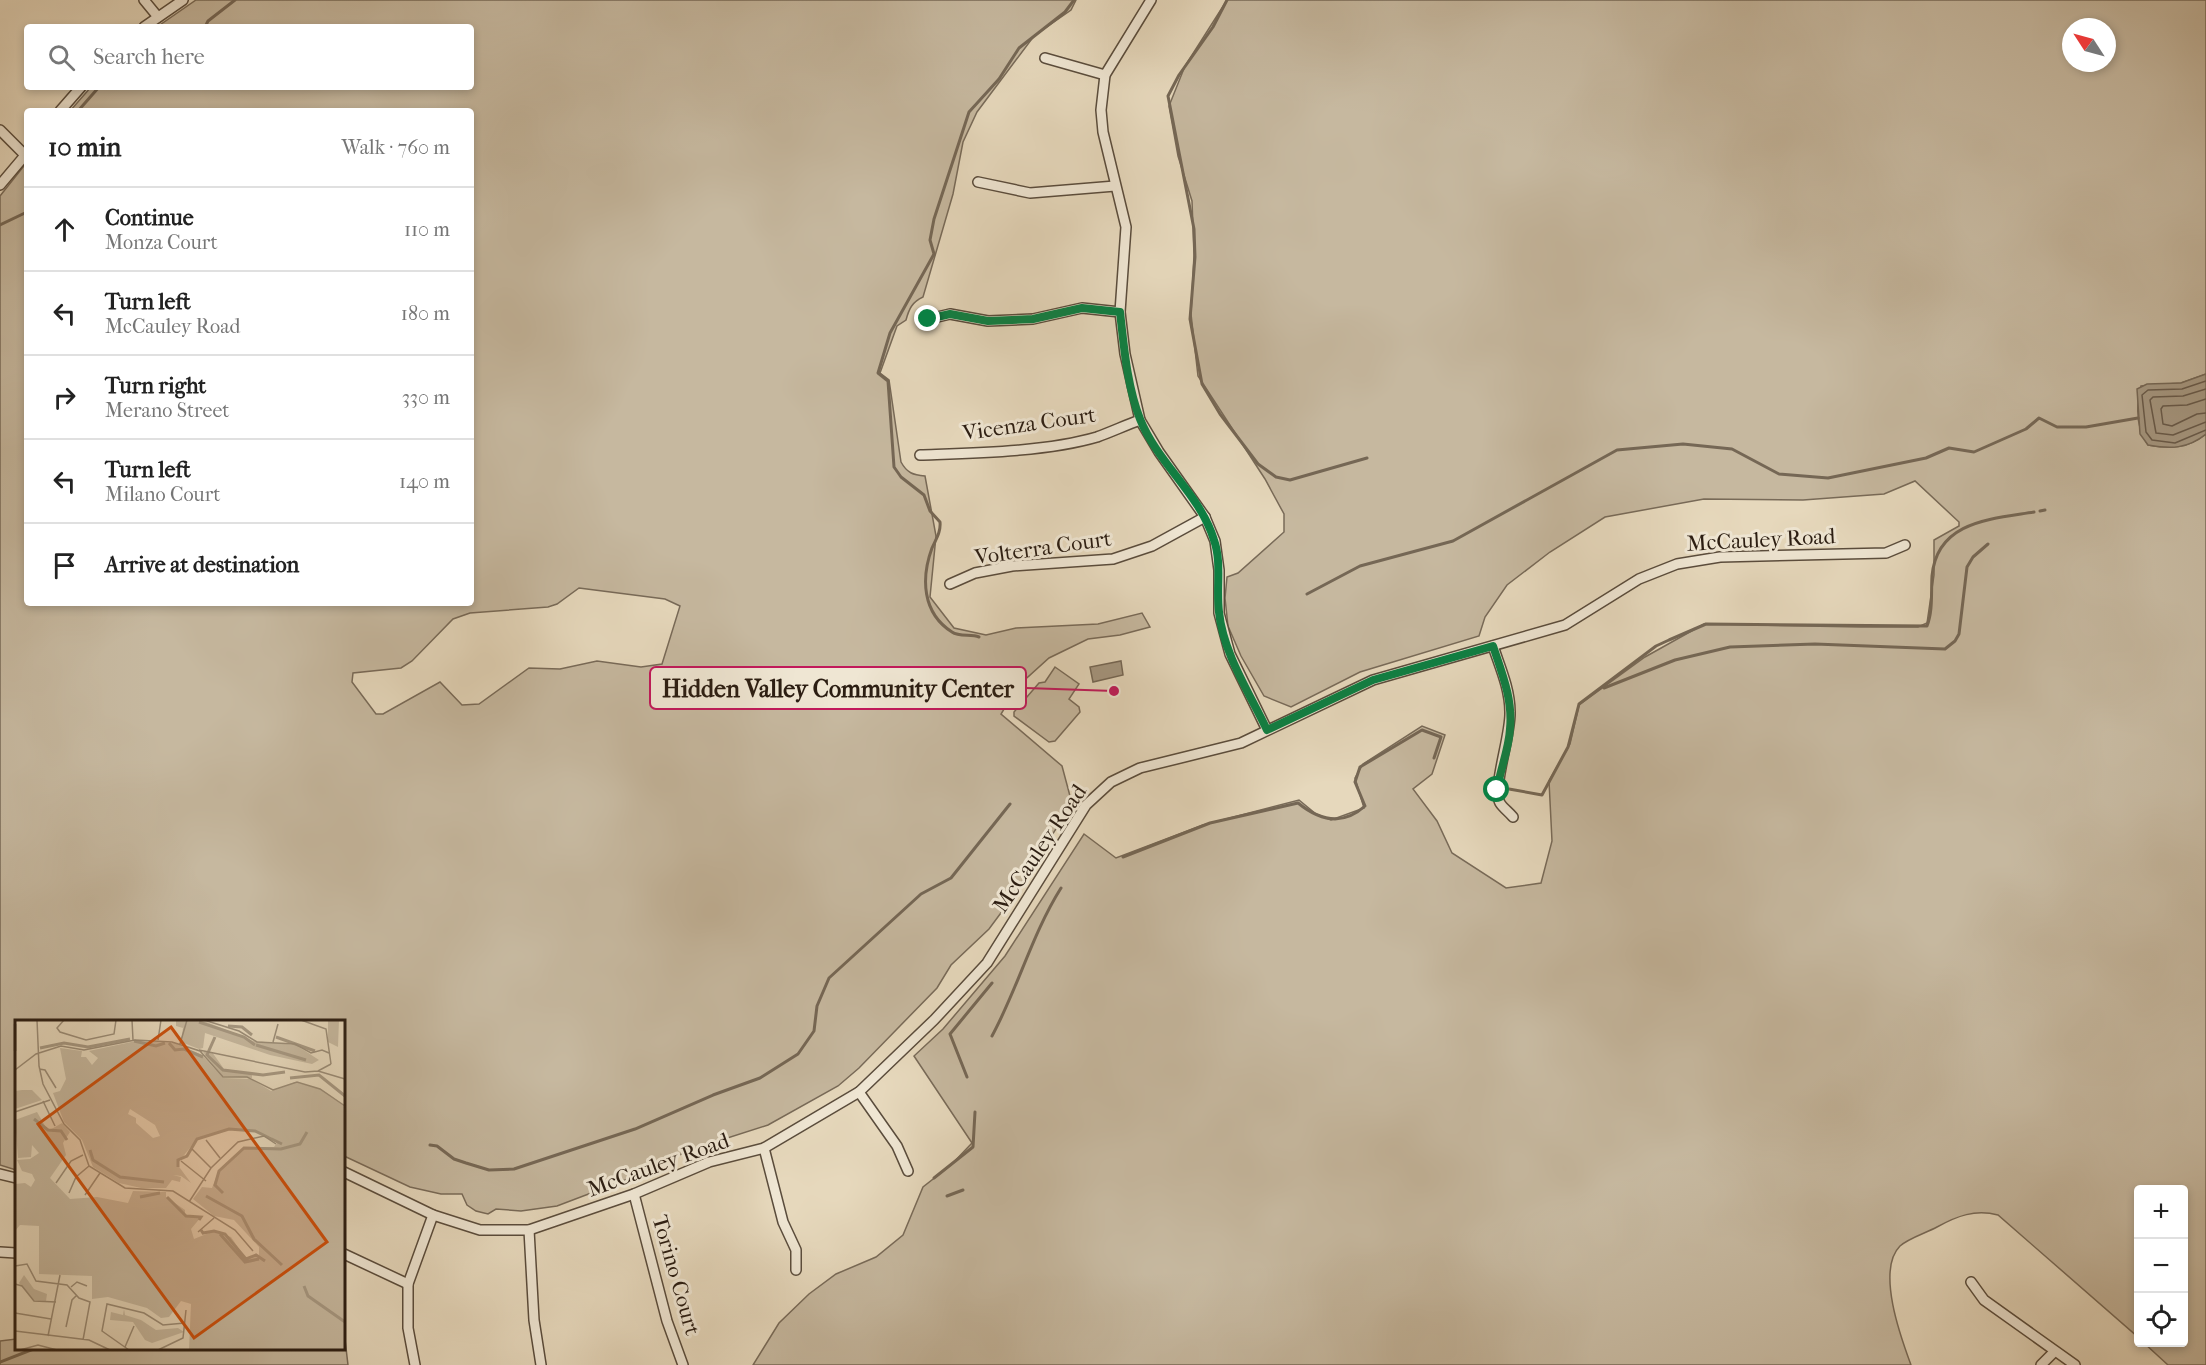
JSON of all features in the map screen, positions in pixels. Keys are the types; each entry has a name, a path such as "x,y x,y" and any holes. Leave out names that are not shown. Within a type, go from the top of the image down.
{"street":[{"path":"144,0 158,18"},
{"path":"149,24 183,0"},
{"path":"1151,0 1105,75 1101,110 1103,132 1126,227 1120,312 1125,354 1140,420 1159,452 1205,517 1215,541 1219,570 1219,613 1230,654 1267,730"},
{"path":"1045,58 1105,75"},
{"path":"63,108 78,90"},
{"path":"0,130 24,152"},
{"path":"0,185 24,156"},
{"path":"978,182 1030,193 1074,192 1115,186"},
{"path":"928,319 950,314 988,321 1033,319 1082,308 1120,312"},
{"name":"Vicenza Court","path":"920,455 968,453 1096,437 1140,420"},
{"name":"Volterra Court","path":"950,584 975,573 1012,566 1113,559 1152,546 1205,517"},
{"name":"McCauley Road","path":"345,1172 433,1215 480,1230 529,1230 634,1194 709,1162 764,1148 859,1092 987,963 1072,826 1097,792 1111,782 1140,768 1241,743 1373,680 1565,625 1639,579 1677,564 1719,557 1887,553 1905,545"},
{"path":"1493,646 1507,689 1510,709 1510,731 1497,790 1499,802 1512,817"},
{"path":"859,1092 897,1146 908,1171"},
{"path":"764,1148 783,1222 796,1250 796,1270"},
{"path":"0,1174 15,1178"},
{"name":"Torino Court","path":"634,1194 667,1321 683,1365"},
{"path":"415,1365 408,1328 408,1284 433,1215"},
{"path":"529,1230 534,1320 541,1365"},
{"path":"0,1252 15,1253"},
{"path":"345,1254 408,1284"},
{"path":"1971,1282 1984,1300 2075,1365"},
{"path":"2041,1365 2054,1352"}],"shaded area":[{"path":"196,0 1076,0 1071,10 1034,36 977,112 963,142 953,194 923,297 912,306 906,320 897,326 880,373 889,380 901,462 911,473 925,476 936,536 930,597 954,628 986,635 1016,628 1098,624 1142,613 1150,627 1120,635 1088,639 1049,658 1018,686 1001,714 1062,766 1070,796 1063,818 989,929 951,965 937,988 859,1068 838,1086 768,1125 690,1150 628,1179 557,1206 521,1211 496,1209 488,1214 476,1211 467,1205 462,1194 441,1194 410,1187 345,1156 345,1020 15,1020 15,1170 0,1165 0,196 24,166 24,606 474,606 474,108 73,108 88,90 474,90 474,24 161,24","holes":["579,588 665,599 680,606 662,664 641,667 597,661 560,669 529,668 479,704 462,705 440,682 383,714 376,714 352,682 353,673 401,668 412,661 453,619 470,613 548,607 557,604"]},
{"path":"1227,0 2206,0 2206,374 2181,383 2141,386 2138,409 2139,424 2148,445 2178,447 2192,443 2206,434 2206,1365 2168,1365 2148,1347 2188,1347 2188,1185 2134,1185 2134,1334 1998,1215 1974,1213 1959,1217 1913,1238 1900,1246 1893,1257 1890,1287 1897,1322 1911,1365 753,1365 779,1323 809,1294 836,1274 876,1257 903,1235 923,1187 951,1165 972,1143 914,1056 943,1029 1005,956 1084,834 1116,858 1203,825 1299,800 1316,814 1331,820 1364,808 1355,778 1363,764 1422,726 1445,735 1432,774 1413,789 1437,821 1452,853 1506,888 1541,883 1552,841 1549,781 1570,744 1579,705 1645,657 1704,624 1918,627 1927,623 1934,575 1934,540 1959,526 1959,522 1915,481 1884,494 1803,500 1704,499 1605,517 1550,552 1507,585 1485,617 1479,636 1360,672 1291,707 1264,696 1241,656 1228,626 1225,598 1227,577 1238,573 1284,532 1284,514 1265,479 1198,376 1191,314 1194,255 1192,201 1178,156 1169,106 1185,66"},
{"path":"1055,667 1079,684 1069,699 1079,707 1080,712 1055,741 1049,742 1014,716 1014,712 1039,683 1045,682"},
{"path":"15,1339 15,1350 345,1350 345,1340 348,1365 0,1365 0,1341"}],"water":[{"path":"2206,374 2206,434 2192,443 2178,447 2148,445 2140,434 2137,389 2147,384 2181,383"},
{"path":"1121,661 1123,675 1093,682 1090,667"}],"waterway":[{"path":"206,24 235,0"},
{"path":"979,637 952,632 942,624 930,605 926,571 940,522 930,511 924,495 901,477 894,467 888,381 878,373 890,333 934,254 930,240 934,219 969,112 999,79 1019,48 1065,12 1074,0"},
{"path":"1227,0 1213,27 1179,75 1168,96 1194,229 1195,257 1190,319 1202,384 1220,414 1258,464 1276,477 1290,480 1367,458"},
{"path":"81,108 96,90"},
{"path":"0,225 24,213"},
{"path":"1307,594 1360,566 1453,541 1617,450 1683,444 1732,449 1779,474 1828,478 1926,458 1949,448 1974,452 2026,429 2039,418 2057,427 2086,427 2138,418"},
{"path":"2040,511 2045,510"},
{"path":"1509,789 1542,795 1568,747 1579,704 1656,646 1706,624 1927,626 1931,608 1932,576 1936,558 1944,544 1955,533 1969,526 2001,517 2034,512"},
{"path":"1604,688 1675,660 1730,647 1815,644 1945,649 1955,641 1959,634 1967,567 1973,557 1988,544"},
{"path":"1123,857 1210,823 1298,803 1322,817 1331,819 1348,817 1365,806 1355,782 1360,767 1422,730 1441,737 1434,758"},
{"path":"430,1145 437,1146 454,1159 489,1170 514,1169 635,1129 713,1095 760,1078 798,1054 814,1031 817,1006 829,978 921,894 951,878 1010,804"},
{"path":"992,1036 1042,924 1061,888"},
{"path":"967,1077 950,1034 992,983"},
{"path":"934,1178 973,1147 975,1112"},
{"path":"947,1196 963,1190"},
{"path":"0,1362 31,1350"}],"place":[{"name":"Hidden Valley Community Center","path":"1114,691"}],"route":[{"path":"928,319 950,314 988,321 1033,319 1082,308 1120,312 1125,354 1140,420 1159,452 1205,517 1215,541 1219,570 1219,613 1230,654 1267,730 1373,680 1407,668 1493,646 1507,689 1510,709 1510,731 1497,790"}]}
